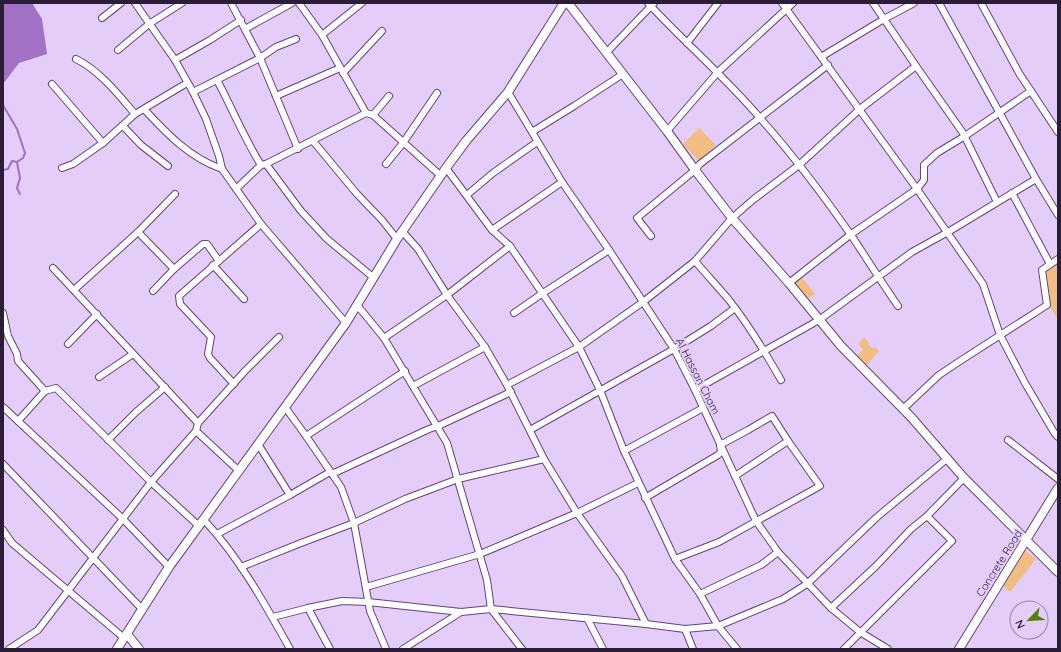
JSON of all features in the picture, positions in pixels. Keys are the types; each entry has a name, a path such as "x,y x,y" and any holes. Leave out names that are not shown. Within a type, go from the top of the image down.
{"street":[{"path":"102,18 121,3"},
{"path":"135,3 175,60 193,92 206,119 222,169 261,224 346,323"},
{"path":"118,50 149,24 182,3"},
{"path":"231,3 260,58 298,149"},
{"path":"245,29 292,3"},
{"path":"299,3 322,35 366,113 372,115 441,176"},
{"path":"322,35 362,3"},
{"path":"117,649 169,567 346,323 402,231 446,168 466,141 508,92 564,3"},
{"path":"568,3 607,52 732,218 789,283 841,346 903,408 964,478 1058,572"},
{"path":"687,43 718,3"},
{"path":"782,3 948,232 983,284 1000,335 1025,383 1058,437"},
{"path":"667,131 718,72 793,3"},
{"path":"873,3 965,136 997,202"},
{"path":"821,57 884,19 914,3"},
{"path":"939,3 1036,179 1058,215"},
{"path":"981,3 1019,73 1058,132"},
{"path":"607,52 651,4 687,43 718,72 760,118 799,165 850,235 898,306"},
{"path":"175,60 241,20"},
{"path":"276,96 341,70 382,31"},
{"path":"193,92 260,58 276,47 296,39"},
{"path":"76,59 92,68 135,114"},
{"path":"651,236 637,218 695,170 700,164 828,65"},
{"path":"507,385 579,347 643,302 695,261 732,218 754,199 799,165 860,109 916,66"},
{"path":"532,132 623,74"},
{"path":"217,80 233,110 249,146 263,165 301,211 327,239 374,278"},
{"path":"62,168 73,164 103,143 135,114 187,83"},
{"path":"52,84 103,143"},
{"path":"789,283 850,235 917,189 924,180 924,165 937,153 965,136 1031,91"},
{"name":"Al Hassan Cham","path":"508,92 562,182 674,349 695,390 756,521 778,552 831,608 860,632 888,649"},
{"path":"386,164 403,143 437,93"},
{"path":"372,115 389,96"},
{"path":"144,109 185,149 208,164 222,169"},
{"path":"236,189 263,165 298,149 366,113"},
{"path":"123,126 141,145 168,166"},
{"path":"313,141 397,239"},
{"path":"467,195 493,173 537,142"},
{"path":"446,168 492,230 510,246 579,347 600,390 638,483 675,559 700,594 718,626 737,649"},
{"path":"695,390 819,320 912,252 1036,179"},
{"path":"492,230 562,182"},
{"path":"1012,193 1050,264"},
{"path":"74,290 138,232 175,194"},
{"path":"234,384 210,358 208,354 210,337 180,304 179,296 261,224"},
{"path":"402,231 418,249 447,295 485,347 511,392 544,459 578,513 622,576 646,624"},
{"path":"138,232 174,269"},
{"path":"153,291 174,269 202,244 205,243 219,261"},
{"path":"384,338 447,295 510,246"},
{"path":"514,313 609,250"},
{"path":"903,408 940,375 1047,306 1042,270 1058,258"},
{"path":"695,261 735,308 764,350 781,380"},
{"path":"214,265 244,299"},
{"path":"53,268 198,423"},
{"path":"357,305 384,338 447,443 487,580 490,609 522,649"},
{"path":"530,430 674,349 711,326 735,308"},
{"path":"3,313 8,336 17,354 18,361 45,391"},
{"path":"68,344 97,314"},
{"path":"9,649 38,630 151,482 196,431 198,423 279,337"},
{"path":"413,386 485,347"},
{"path":"99,377 133,354"},
{"path":"306,436 405,371"},
{"path":"108,440 136,412 165,387"},
{"path":"18,421 45,391 56,388 151,482 217,534 241,567 273,617 290,649"},
{"path":"217,534 331,473 511,392"},
{"path":"3,407 123,519 169,567"},
{"path":"285,407 341,487 354,523 370,611 386,649"},
{"path":"624,451 703,408"},
{"path":"645,498 718,455 721,452 720,445 772,416 820,486 719,542 675,559"},
{"path":"196,431 238,470"},
{"path":"1008,440 1058,479"},
{"path":"735,476 788,441"},
{"path":"258,444 290,496"},
{"path":"273,617 342,601 368,602 461,612 490,609 685,629 718,626 783,599 807,584 877,516 948,458"},
{"path":"241,567 301,542 354,523 405,499 458,479 544,459"},
{"path":"3,464 142,609"},
{"path":"831,608 876,566 911,529 927,516 964,478"},
{"path":"366,587 480,554 578,513 638,483"},
{"name":"Concrete Road","path":"959,649 1058,488"},
{"path":"844,649 952,541 927,516"},
{"path":"3,530 12,543 139,649"},
{"path":"700,594 761,565 778,552"},
{"path":"308,608 330,649"},
{"path":"404,649 461,612"},
{"path":"587,618 603,649"},
{"path":"685,629 693,649"}],"shaded area":[{"path":"3,3 32,3 42,19 47,54 19,63 3,84"},
{"path":"699,128 716,145 699,161 683,144"},
{"path":"1058,262 1058,320 1050,307 1044,272"},
{"path":"802,277 815,294 806,300 794,283"},
{"path":"864,337 873,349 875,347 879,351 866,366 856,357 863,349 858,344"},
{"path":"1022,548 1036,559 1010,592 1001,584"}],"waterway":[{"path":"3,105 17,129 25,153 23,158 17,162 20,178 17,188 20,194"},
{"path":"3,170 8,169 12,161 17,162"}]}
